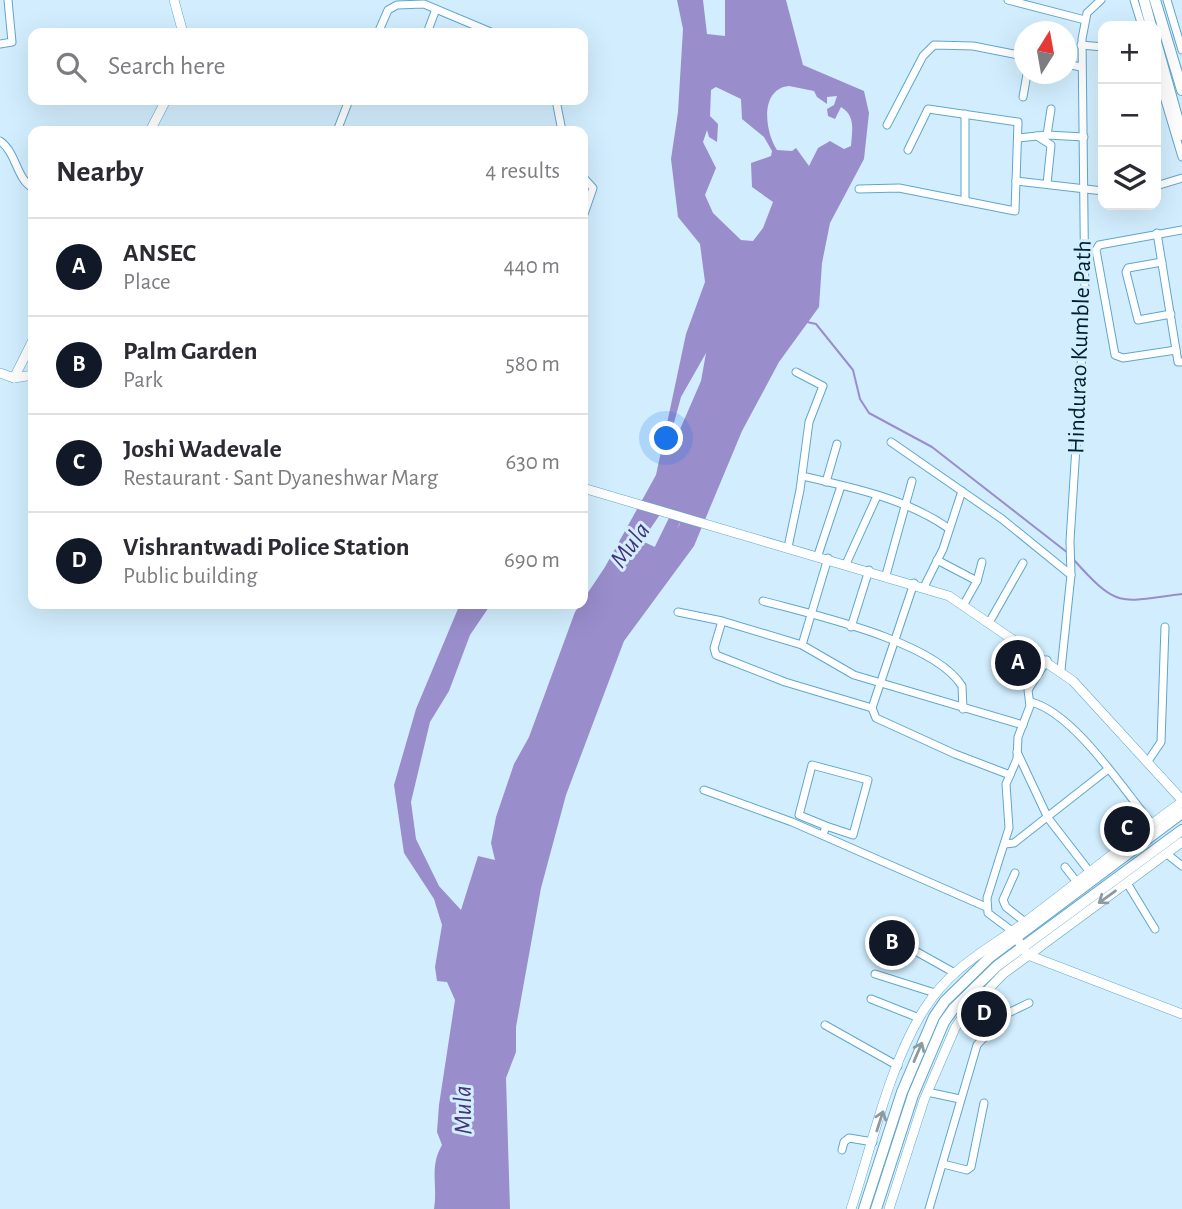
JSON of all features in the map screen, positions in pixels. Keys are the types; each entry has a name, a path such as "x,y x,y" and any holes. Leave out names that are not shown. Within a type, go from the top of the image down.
{"main road":[{"path":"1144,0 1150,21"},
{"path":"1155,0 1182,90"},
{"path":"1161,60 1182,135"},
{"path":"876,1209 913,1095 944,1022 970,989 1019,943 1182,813"},
{"path":"864,1209 902,1091 934,1017 962,981 1182,830"}],"street":[{"path":"0,44 12,42 8,0"},
{"path":"174,0 182,28"},
{"path":"1008,0 1085,20 1090,7 1101,0"},
{"path":"1135,0 1141,21"},
{"path":"1167,0 1182,50"},
{"path":"380,28 388,10 397,5 424,4 481,28"},
{"path":"429,28 436,9"},
{"name":"Hindurao Kumble Path","path":"1061,670 1070,575 1085,305 1082,45 1085,20"},
{"path":"887,125 923,56 934,45 972,46 1014,54"},
{"path":"1082,45 1098,47"},
{"path":"1077,66 1082,67"},
{"path":"1023,97 1025,84"},
{"path":"1160,84 1182,157"},
{"path":"153,126 163,105"},
{"path":"339,126 347,105"},
{"path":"557,105 561,126"},
{"path":"859,189 899,188 1015,211 1018,122 928,109 908,150"},
{"path":"1047,135 1051,109"},
{"path":"965,114 965,201"},
{"path":"1018,138 1047,135 1084,137"},
{"path":"1037,136 1051,145 1046,184"},
{"path":"0,141 9,148 28,186"},
{"path":"1161,184 1182,178"},
{"path":"1016,181 1098,190"},
{"path":"588,182 593,188 588,202"},
{"path":"1177,350 1123,358 1115,355 1096,250 1099,245 1182,230"},
{"path":"1157,233 1178,362 1182,362"},
{"path":"1161,262 1128,268 1126,272 1138,320 1171,314"},
{"path":"14,378 28,350"},
{"path":"788,547 802,477 809,422 823,386 796,372"},
{"path":"0,373 14,378 28,376"},
{"path":"891,442 962,491 1070,575"},
{"path":"826,482 836,444"},
{"path":"802,477 877,496 948,528"},
{"path":"886,575 912,481"},
{"path":"818,555 841,486"},
{"path":"588,489 914,583 964,604 1061,670 1088,695 1182,801 1025,922 1019,943 990,986 961,1019 928,1092 889,1209"},
{"path":"924,587 943,549 962,491"},
{"path":"846,564 877,496"},
{"path":"802,645 828,558"},
{"path":"937,559 977,581"},
{"path":"964,604 977,581 982,562"},
{"path":"990,621 1023,564"},
{"path":"850,627 869,570"},
{"path":"914,583 879,683 872,708 876,718 1010,775"},
{"path":"763,601 893,641 933,658 947,668 962,686 963,709"},
{"path":"678,612 722,621 802,645 854,675 1023,725"},
{"path":"722,621 714,648 716,654 785,682 872,708"},
{"path":"1147,761 1161,742 1165,627"},
{"path":"1047,660 1030,686 1031,702 1005,789 1009,823 986,907 988,913 1019,943 1182,1014"},
{"path":"1031,702 1046,706 1070,726 1152,824"},
{"path":"1017,751 1048,818 1089,871"},
{"path":"704,790 824,831 853,835 868,780 812,765 799,816 824,831 986,907"},
{"path":"1005,844 1014,844 1107,770"},
{"path":"851,1209 898,1066 919,1018 953,972 1019,943 1127,883 1182,842"},
{"path":"1167,854 1182,866"},
{"path":"1065,867 1076,881"},
{"path":"1015,873 1003,900 1006,907 1025,922"},
{"path":"1127,883 1155,929"},
{"path":"901,943 953,972"},
{"path":"875,974 935,993"},
{"path":"871,999 919,1018"},
{"path":"929,1209 972,1058 982,1038 1006,1014 1029,1003"},
{"path":"961,1019 982,1038"},
{"path":"825,1025 898,1066"},
{"path":"928,1092 960,1099"},
{"path":"943,1164 967,1170 971,1167 984,1102"},
{"path":"842,1150 844,1142 849,1138 873,1142"}],"water":[{"path":"677,0 703,0 707,34 725,36 725,0 786,0 803,65 864,91 869,113 864,159 830,223 822,263 819,307 779,362 742,431 694,546 624,641 566,795 541,888 516,1027 516,1052 506,1078 510,1209 434,1209 436,1161 442,1145 437,1132 439,1105 455,1000 447,982 437,981 435,967 442,925 434,899 404,853 394,785 416,709 458,609 488,609 470,635 449,691 430,722 411,802 416,839 439,886 461,910 478,856 495,860 491,843 496,817 514,764 529,737 575,612 577,609 588,609 588,592 656,475 686,334 705,282 700,244 678,217 671,159 678,112 683,29","holes":["789,86 814,91 817,97 827,104 827,97 837,96 834,105 827,109 828,116 835,119 841,107 846,111 852,124 851,146 844,149 830,141 818,148 809,166 796,148 792,151 777,150 770,133 767,112 773,95 779,89","716,87 741,99 742,119 764,137 772,151 771,156 751,163 752,187 773,202 763,228 753,241 741,240 713,213 705,195 716,168 703,142 707,130 709,137 717,142 718,124 710,116 711,90","706,353 701,381 678,434 672,430 681,397","663,510 678,513 680,524 668,542 657,548 642,541"]}],"waterway":[{"path":"807,322 816,324 853,370 860,399 869,413 932,447 1068,553"},
{"name":"Mula","path":"652,559 660,550 682,505"},
{"path":"1074,560 1101,587 1121,598 1132,600 1182,594"}],"place":[{"name":"ANSEC","path":"1018,663"},
{"name":"Joshi Wadevale","path":"1127,829"},
{"name":"Palm Garden","path":"892,943"},
{"name":"Vishrantwadi Police Station","path":"984,1014"}]}
